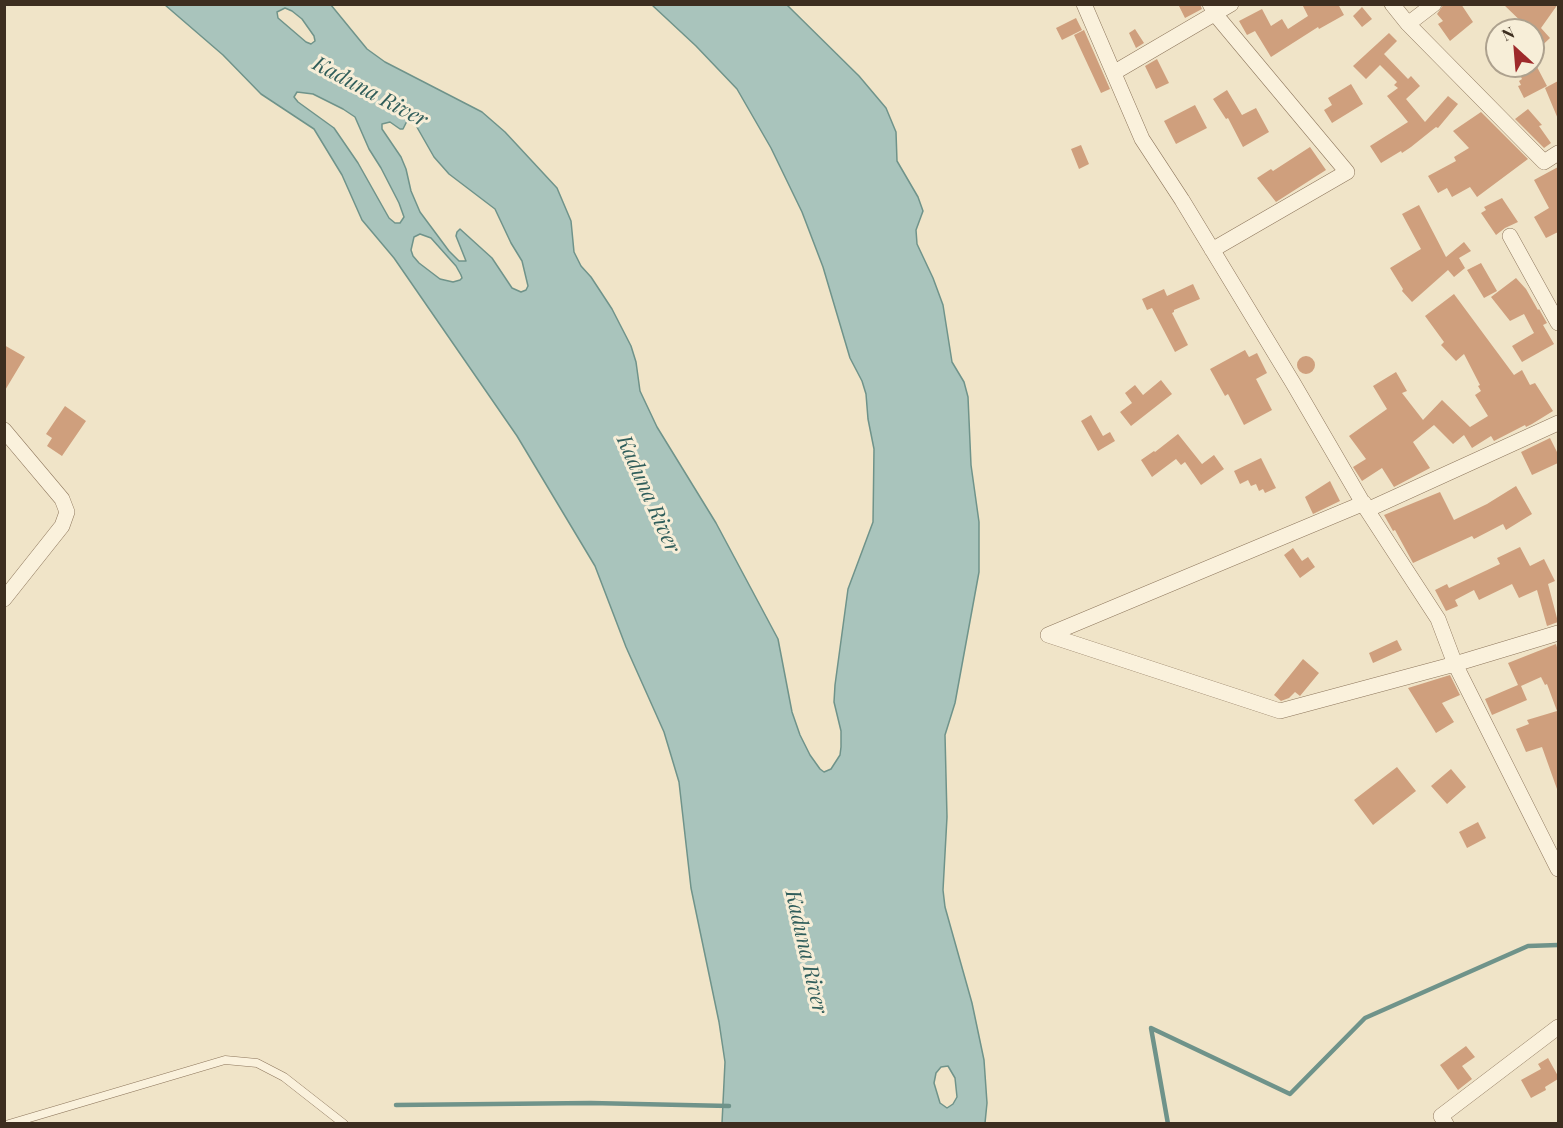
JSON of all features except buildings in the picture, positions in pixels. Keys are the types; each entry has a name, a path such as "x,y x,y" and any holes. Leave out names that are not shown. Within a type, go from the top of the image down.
{"street":[{"path":"1084,4 1142,139 1212,250 1366,507 1438,619 1455,664 1558,869"},
{"path":"1115,72 1212,9 1231,4"},
{"path":"1392,4 1408,24 1544,162 1558,153"},
{"path":"1408,24 1434,4"},
{"path":"1212,9 1347,172 1212,250"},
{"path":"1510,236 1558,323"},
{"path":"1558,423 1366,507 1048,635 1280,711 1455,664 1558,633"},
{"path":"4,430 62,499 67,512 62,526 4,599"},
{"path":"1446,1124 1441,1116 1558,1027"}],"lane":[{"path":"9,1124 225,1060 258,1063 284,1077 344,1124"}],"water":[{"name":"Kaduna River","path":"165,5 331,5 367,49 385,62 482,112 505,132 557,188 571,221 574,252 581,266 612,309 631,346 640,391 657,427 716,523 778,639 792,712 810,755 824,772 831,769 840,755 841,731 834,702 848,589 873,522 874,449 866,394 850,358 823,267 802,212 771,148 737,89 652,5 787,5 859,76 886,108 896,132 897,161 918,197 923,211 916,230 917,244 943,305 952,362 964,382 968,397 971,465 979,522 979,572 955,703 945,735 947,817 943,890 945,907 972,1003 984,1060 987,1103 985,1123 722,1123 725,1062 691,888 679,782 664,732 626,647 595,566 517,436 394,258 362,220 342,175 314,129 261,94 223,55","holes":["285,8 292,11 302,19 315,41 311,44 306,42 278,18 277,12","297,92 313,94 355,117 369,149 399,203 404,217 400,223 395,223 389,218 358,163 334,128 294,97","407,121 414,122 434,157 449,174 495,209 522,261 528,286 526,290 521,292 512,288 492,258 460,229 456,236 466,261 459,261 449,251 420,212 401,157 382,129 382,124 390,122 403,129","420,234 431,238 456,266 462,278 453,282 440,279 419,263 411,250 414,237","948,1066 955,1078 957,1097 947,1108 940,1103 934,1083 936,1073 941,1067"]}],"waterway":[{"path":"1168,1124 1151,1028 1290,1094 1365,1018 1528,946 1558,945"},
{"path":"396,1105 591,1103 729,1106"}]}
